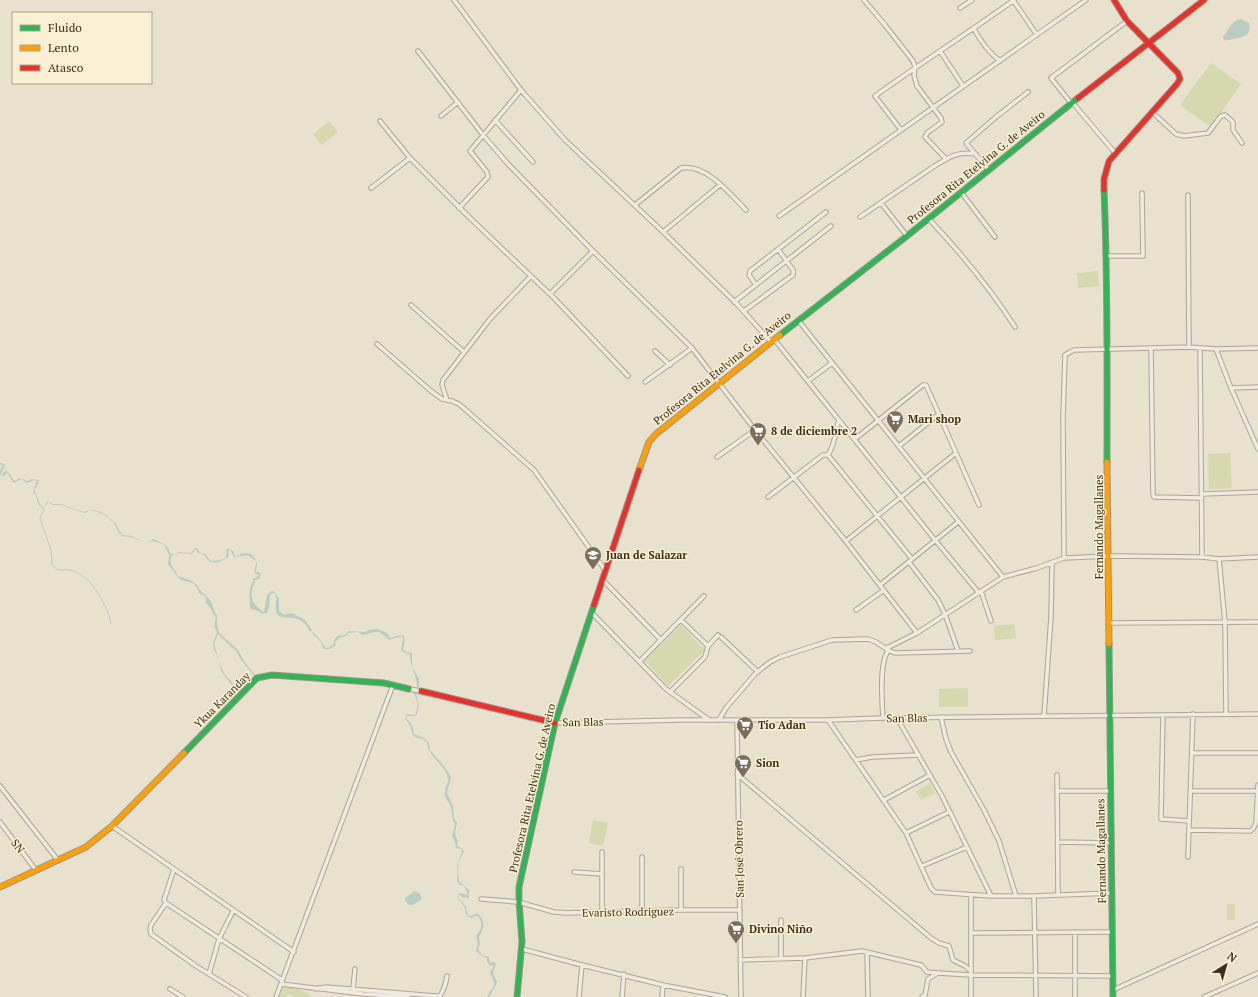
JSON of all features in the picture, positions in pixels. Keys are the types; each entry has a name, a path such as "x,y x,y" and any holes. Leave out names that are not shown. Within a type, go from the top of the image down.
{"street":[{"path":"454,0 521,90 565,140 635,205 773,340 855,439 935,540 980,592 990,621"},
{"path":"864,0 913,61 915,67 914,75 917,86 942,122 927,133 925,137 946,159"},
{"path":"960,8 972,0"},
{"path":"901,130 875,96 915,67 974,29 1013,0 1037,35"},
{"path":"780,216 1086,0"},
{"path":"1114,0 1127,21 1148,43"},
{"name":"Profesora Rita Etelvina G. de Aveiro","path":"517,997 522,950 522,927 518,902 519,886 556,723 591,612 649,442 660,430 798,320 929,219 1071,102 1204,0"},
{"path":"1116,154 1051,78 1127,21"},
{"path":"974,29 988,50 1000,61"},
{"name":"Fernando Magallanes","path":"1113,997 1112,842 1110,791 1107,256 1104,179 1109,161 1180,79 1179,76 1148,43"},
{"path":"418,51 483,135 508,164 593,251 692,348 794,478 846,541 916,633"},
{"path":"940,51 963,86"},
{"path":"459,208 488,177 487,172 470,151 521,90"},
{"path":"989,170 966,143 1028,92"},
{"path":"441,116 458,102"},
{"path":"1152,112 1173,132 1184,136 1208,133 1220,117 1225,115 1233,121 1233,130 1242,143"},
{"path":"495,120 533,162"},
{"path":"380,121 410,158 459,208 550,294 628,376"},
{"path":"860,217 946,159 960,152 976,154"},
{"path":"371,188 410,158"},
{"path":"635,205 681,168 686,168 709,175 746,210"},
{"path":"663,232 720,184"},
{"path":"961,192 995,237"},
{"path":"1107,256 1143,256 1142,193"},
{"path":"1188,195 1189,347"},
{"path":"881,203 907,236"},
{"path":"756,285 749,275 750,271 826,212"},
{"path":"929,219 990,290 1015,327"},
{"path":"734,302 831,226"},
{"path":"744,311 793,275 793,270 778,249"},
{"path":"550,294 593,251"},
{"path":"447,400 442,385 443,380 490,319 531,276"},
{"path":"411,305 464,352"},
{"path":"798,320 1003,577"},
{"path":"377,344 430,391 439,397 452,400 459,404 534,470 605,570"},
{"path":"1064,558 1062,485 1065,355 1074,350 1189,347 1216,349 1258,348"},
{"path":"646,382 692,348"},
{"path":"1151,348 1154,497 1202,496 1258,492"},
{"path":"1200,348 1202,557"},
{"path":"1216,349 1231,388 1258,449"},
{"path":"655,351 670,365"},
{"path":"808,381 832,363"},
{"path":"855,439 924,384 926,385 979,505"},
{"path":"1231,388 1258,387"},
{"path":"899,446 939,414"},
{"path":"828,455 832,447 834,433 839,420"},
{"path":"717,457 756,430"},
{"path":"846,541 956,453"},
{"path":"768,497 823,455 828,455"},
{"path":"828,455 877,516 938,600 946,614 958,651"},
{"path":"880,585 958,522"},
{"path":"887,649 916,633 1003,577 1052,563 1064,558 1109,556 1202,557 1219,559 1258,557"},
{"path":"1219,559 1225,622 1226,714"},
{"path":"1044,716 1051,616 1052,563"},
{"path":"602,579 661,640"},
{"path":"856,610 884,590"},
{"path":"640,661 704,596"},
{"path":"591,612 670,692 710,720"},
{"path":"681,620 708,646"},
{"path":"1109,623 1258,622"},
{"path":"670,692 706,657 708,646 719,636 758,672"},
{"path":"719,720 735,696 770,662 780,657 832,640 868,639 895,653 970,651"},
{"path":"883,718 882,672 887,649"},
{"name":"Ykua Karanday","path":"0,887 35,869 90,845 112,826 257,678 272,675 384,683 556,723"},
{"path":"276,997 393,685"},
{"path":"1188,857 1193,714"},
{"name":"San Blas","path":"556,723 1258,714"},
{"path":"1163,715 1161,820 1189,821"},
{"path":"941,717 946,739 951,752 999,840 1016,896"},
{"path":"897,718 930,776 991,896"},
{"name":"San José Obrero","path":"737,720 741,997"},
{"path":"828,720 906,833 931,888 935,892 991,896 1112,893"},
{"path":"1192,753 1258,753"},
{"path":"856,760 872,757 918,755"},
{"path":"737,774 931,938 939,943 949,946 951,948 953,960 965,966 971,973"},
{"path":"1057,775 1058,895"},
{"path":"884,800 930,776"},
{"path":"1189,830 1250,831 1256,823 1258,785"},
{"path":"0,786 57,859"},
{"path":"1057,791 1110,791"},
{"path":"1190,791 1258,791"},
{"path":"906,833 949,812"},
{"name":"SN","path":"0,822 35,869"},
{"path":"112,826 294,952"},
{"path":"1058,842 1112,842"},
{"path":"922,866 967,847"},
{"path":"602,852 602,913"},
{"path":"642,857 642,912"},
{"path":"174,869 164,900 166,903 282,982 316,989 408,997"},
{"path":"680,910 681,869"},
{"path":"574,872 602,874"},
{"path":"970,895 971,997"},
{"path":"1034,896 1036,997"},
{"name":"Evaristo Rodriguez","path":"481,900 518,902 554,912 602,913 680,910 740,910"},
{"path":"166,903 151,925 151,934 171,950 246,997"},
{"path":"209,974 219,939 233,911"},
{"path":"781,959 782,920"},
{"path":"1113,990 1258,924"},
{"path":"1074,932 1076,997"},
{"path":"971,933 1112,932"},
{"path":"522,950 624,974 701,995 725,997"},
{"path":"740,960 805,958 862,951 921,965 927,972 1113,976"},
{"path":"867,952 868,997"},
{"path":"803,997 805,958"},
{"path":"579,997 582,965"},
{"path":"353,989 355,970"},
{"path":"923,997 928,979 938,973"},
{"path":"1204,997 1258,973"},
{"path":"622,997 624,974"},
{"path":"316,989 326,987 440,996 443,992 447,976"},
{"path":"662,997 663,985"},
{"path":"170,989 183,997"}],"green space":[{"path":"1211,63 1241,84 1211,127 1180,105"},
{"path":"329,121 338,132 322,145 313,134"},
{"path":"1098,271 1099,286 1078,288 1077,273"},
{"path":"1230,453 1232,488 1209,489 1208,454"},
{"path":"1014,624 1016,638 995,640 994,626"},
{"path":"681,625 705,650 668,686 644,660"},
{"path":"968,688 968,707 939,707 939,689"},
{"path":"930,783 935,793 921,800 916,791"},
{"path":"593,820 608,823 603,846 589,843"},
{"path":"1227,904 1235,904 1235,920 1227,920"},
{"path":"284,985 303,991 310,995 310,997 295,997 289,994 286,997 277,997"}],"shaded area":[{"path":"1241,19 1249,23 1250,27 1248,33 1241,37 1224,40 1223,37 1230,26"},
{"path":"0,463 3,463 5,466 1,473 3,474 5,471 8,472 15,481 20,478 27,481 32,479 38,480 39,482 34,491 40,504 44,508 47,501 53,504 61,504 84,512 90,510 85,513 61,505 53,505 48,502 44,509 39,505 33,492 37,481 34,480 27,483 21,479 15,483 7,472 5,476 0,474 0,470 3,466"},
{"path":"90,510 101,512 113,521 123,535 131,536 147,543 131,537 122,536 110,519"},
{"path":"153,539 166,545 168,547 170,553 174,555 171,556 171,562 178,576 192,581 211,601 217,616 219,633 238,650 255,677 241,660 237,652 218,634 214,644 219,659 213,647 213,642 217,632 214,626 216,617 206,603 206,597 199,593 193,583 181,580 177,576 168,564 169,555 163,544 152,541 147,543"},
{"path":"195,548 197,548 200,553 205,554 211,561 221,560 226,557 226,551 228,548 233,551 235,556 245,553 252,555 256,560 257,564 255,572 259,572 261,575 259,579 255,580 252,590 252,597 256,605 264,612 267,595 272,591 274,592 279,598 279,611 284,615 291,613 304,619 312,630 310,632 302,621 278,615 276,610 275,594 272,593 270,595 267,613 263,614 250,609 250,589 253,579 259,576 254,572 256,561 248,555 234,557 230,550 228,551 229,556 227,558 218,562 210,562 204,555 198,553 196,549 192,554 180,553 174,555 179,552 191,553"},
{"path":"378,629 387,633 390,638 401,635 404,636 405,641 403,649 406,652 412,653 412,666 410,655 401,651 402,636 389,640 380,632 363,635 358,632 349,633 344,637 340,637 335,642 336,645 330,649 327,649 323,648 321,642 312,633 313,632 322,642 325,647 328,648 334,644 334,640 339,635 343,636 349,631 364,632"},
{"path":"219,661 225,675 232,682 236,691 221,671"},
{"path":"412,666 419,679 419,687 417,686"},
{"path":"394,689 416,692 432,698 416,694 419,705 417,715 407,716 406,718 412,725 414,734 424,738 429,743 430,750 444,766 451,777 447,793 453,806 454,818 457,822 455,833 458,842 457,846 462,848 464,851 458,863 459,881 469,890 469,899 466,897 463,898 460,895 458,897 466,907 468,915 471,916 477,913 483,921 478,949 482,955 489,957 490,963 494,962 496,964 493,973 497,982 489,997 487,997 494,986 494,981 490,973 494,965 490,966 487,962 487,958 482,956 476,951 478,944 476,936 480,929 481,922 478,916 471,918 466,915 465,908 457,897 460,893 468,895 464,887 459,885 457,881 457,865 462,851 461,849 456,848 452,836 455,825 451,808 445,795 448,781 447,774 430,753 427,743 423,739 417,738 413,735 405,718 407,714 416,714 418,704 414,693"},
{"path":"471,707 484,709 550,726 484,710"},
{"path":"415,891 420,894 422,899 413,905 409,905 405,898"}],"waterway":[{"path":"44,509 40,518 51,550 52,565 58,570 74,571 87,580 103,601 111,624"},
{"path":"415,694 418,685"}],"traffic: fast":[{"path":"780,335 907,236 1078,98"},
{"path":"1104,190 1107,292 1107,462"},
{"path":"517,997 522,942 519,887 555,723 594,605"},
{"path":"1109,644 1113,997"},
{"path":"184,753 257,678 272,675 384,683 409,689"}],"traffic: slow":[{"path":"639,470 649,442 656,434 780,335"},
{"path":"1107,462 1109,644"},
{"path":"0,887 86,847 112,826 184,753"}],"traffic: jam":[{"path":"1104,190 1104,179 1109,161 1180,79 1178,73 1127,21 1114,0"},
{"path":"1078,98 1204,0"},
{"path":"594,605 639,470"},
{"path":"421,691 555,723"}],"place":[{"name":"Mari shop","path":"895,434"},
{"name":"8 de diciembre 2","path":"758,446"},
{"name":"Juan de Salazar","path":"593,570"},
{"name":"Tío Adan","path":"745,740"},
{"name":"Sion","path":"743,778"},
{"name":"Divino Niño","path":"736,944"}]}
